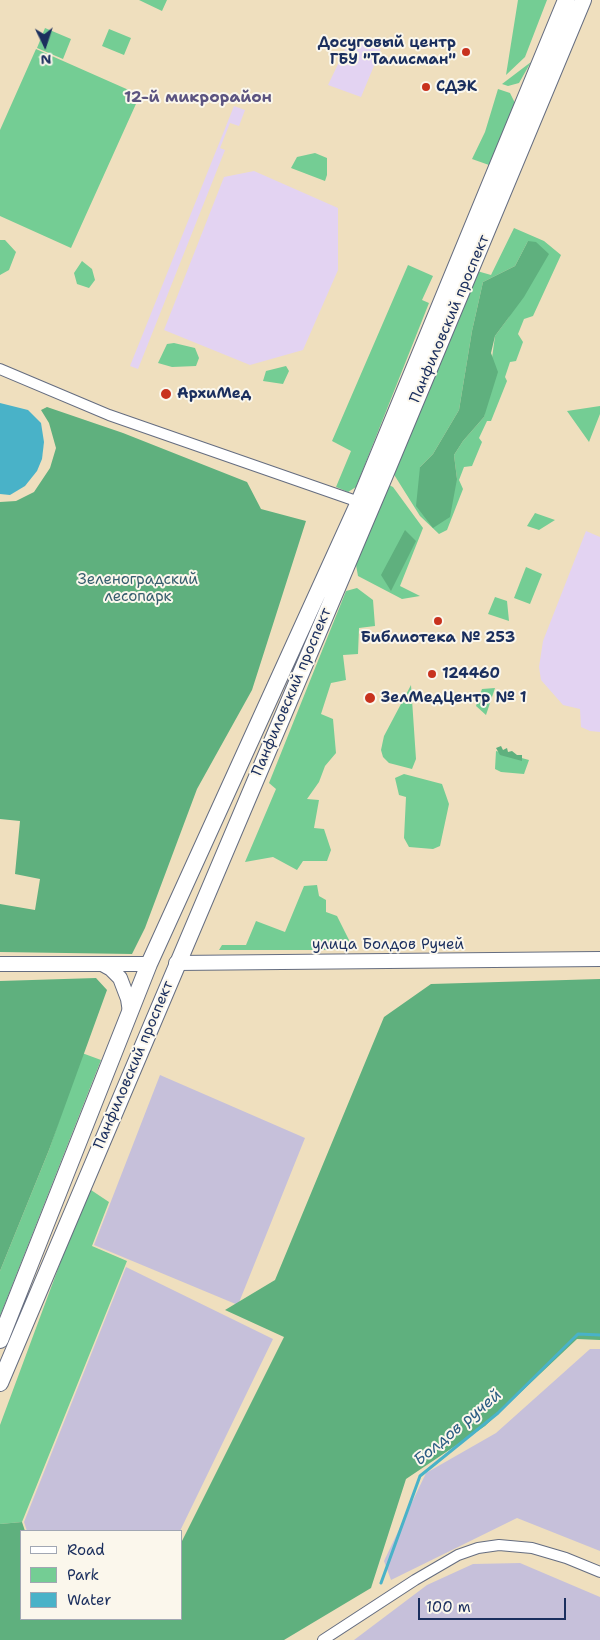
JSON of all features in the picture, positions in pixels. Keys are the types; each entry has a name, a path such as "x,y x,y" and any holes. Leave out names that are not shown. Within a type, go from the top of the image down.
{"main road":[{"name":"Панфиловский проспект","path":"0,1340 149,964 359,502 566,0"},
{"name":"Панфиловский проспект","path":"0,1383 176,963 382,483 583,0"},
{"path":"149,964 176,963"}],"street":[{"path":"0,369 109,414 359,502"},
{"name":"улица Болдов Ручей","path":"176,963 600,959"},
{"path":"0,964 149,964"},
{"path":"101,964 111,969 120,978 128,999 130,1012"},
{"path":"323,1640 415,1580 458,1555 478,1548 499,1545 532,1548 566,1558 600,1572"}],"shaded area":[{"path":"351,37 381,49 361,97 328,85"},
{"path":"234,106 245,110 239,126 230,123 220,148 225,150 138,369 130,366"},
{"path":"254,171 338,208 338,270 303,350 250,365 164,330 224,177"},
{"path":"586,531 600,537 600,732 590,731 581,727 580,709 563,705 541,680 539,667 543,641"},
{"path":"160,1075 305,1138 238,1305 94,1245"},
{"path":"126,1267 273,1339 180,1530 27,1530 24,1522"},
{"path":"590,1349 600,1349 600,1551 517,1518 391,1580 384,1561 426,1473 496,1433"},
{"path":"520,1563 600,1597 600,1640 354,1640 427,1585 473,1564"}],"green space":[{"path":"139,0 167,0 162,11"},
{"path":"518,0 547,0 525,57 506,75"},
{"path":"45,28 71,39 63,59 37,48"},
{"path":"109,29 131,38 124,55 102,46"},
{"path":"36,49 140,95 71,248 0,216 0,130"},
{"path":"531,62 519,83 508,86 502,84"},
{"path":"498,89 510,93 515,103 489,165 472,159 485,132"},
{"path":"315,153 327,158 325,181 291,168 297,157"},
{"path":"514,228 544,241 561,255 533,316 524,319 518,334 523,342 516,361 510,362 505,377 507,381 491,421 487,421 479,438 482,442 472,466 464,467 459,480 463,489 447,530 439,534 420,516 393,473 477,271 491,275","holes":["528,241 509,317 495,336 484,417 463,441 454,455 457,479 420,467 433,454 459,410 472,331 483,282 515,266"]},
{"path":"0,240 5,240 16,252 9,270 0,275"},
{"path":"528,241 536,242 549,254 524,297 495,336 491,353 498,372 484,417 463,441 454,455 457,479 450,517 433,528 416,506 420,467 433,454 459,410 472,331 483,282 515,266"},
{"path":"82,261 92,269 95,280 89,288 77,284 74,273"},
{"path":"408,265 433,276 422,300 429,303 356,487 348,492 336,487 351,451 332,441"},
{"path":"174,343 195,348 199,358 196,366 172,367 158,363 167,344"},
{"path":"286,366 289,371 283,384 263,381 266,371"},
{"path":"600,406 600,414 589,442 567,411"},
{"name":"Зеленоградский лесопарк","path":"47,407 123,433 247,482 261,509 306,521 252,690 197,789 145,928 132,954 0,952 0,904 35,910 40,879 15,874 20,821 0,819 0,502 16,501 34,492 50,468 56,448 49,423 41,410"},
{"path":"389,485 393,487 423,528 400,586 420,596 402,599 358,576 356,565"},
{"path":"535,513 555,520 539,530 527,526"},
{"path":"405,530 416,541 391,591 381,575"},
{"path":"526,567 542,574 530,604 514,598"},
{"path":"357,588 373,600 375,626 359,628 358,654 343,655 346,680 331,683 321,714 333,719 336,753 325,766 319,782 307,799 319,800 314,828 324,829 331,850 327,861 303,861 297,870 273,857 245,862 276,789 269,783 346,591"},
{"path":"495,597 507,601 509,621 488,614"},
{"path":"411,685 416,759 412,769 389,763 383,757 381,750 384,736"},
{"path":"495,688 486,715 476,706 482,689"},
{"path":"501,746 503,750 507,748 508,752 512,751 517,755 522,755 522,761 500,755 496,748"},
{"path":"496,751 529,760 524,774 501,772 495,769"},
{"path":"404,774 442,784 449,804 440,846 433,849 409,847 404,838 406,797 399,795 395,778"},
{"path":"317,885 319,896 326,900 326,912 337,916 352,946 350,950 219,950 222,945 246,945 256,921 285,932 304,886"},
{"path":"96,978 107,990 49,1150 0,1271 0,981"},
{"path":"600,979 600,1340 577,1339 485,1426 406,1479 371,1588 284,1640 0,1640 0,1524 22,1522 25,1530 20,1530 20,1620 182,1620 182,1541 284,1337 225,1310 275,1280 384,1017 431,984"},
{"path":"82,1053 101,1060 0,1316 0,1271 49,1150"},
{"path":"88,1188 109,1202 92,1246 127,1261 22,1522 0,1524 0,1425"}],"water":[{"path":"0,403 28,410 41,423 44,442 42,459 37,471 25,486 10,495 0,494"}],"waterway":[{"name":"Болдов ручей","path":"381,1583 420,1476 498,1413 578,1334 600,1335"}],"place":[{"name":"Досуговый центр ГБУ \"Талисман\"","path":"466,52"},
{"name":"СДЭК","path":"426,87"},
{"name":"АрхиМед","path":"166,394"},
{"name":"Библиотека № 253","path":"438,621"},
{"name":"124460","path":"432,674"},
{"name":"ЗелМедЦентр № 1","path":"370,698"}],"district":[{"name":"12-й микрорайон","path":"198,98"}]}
